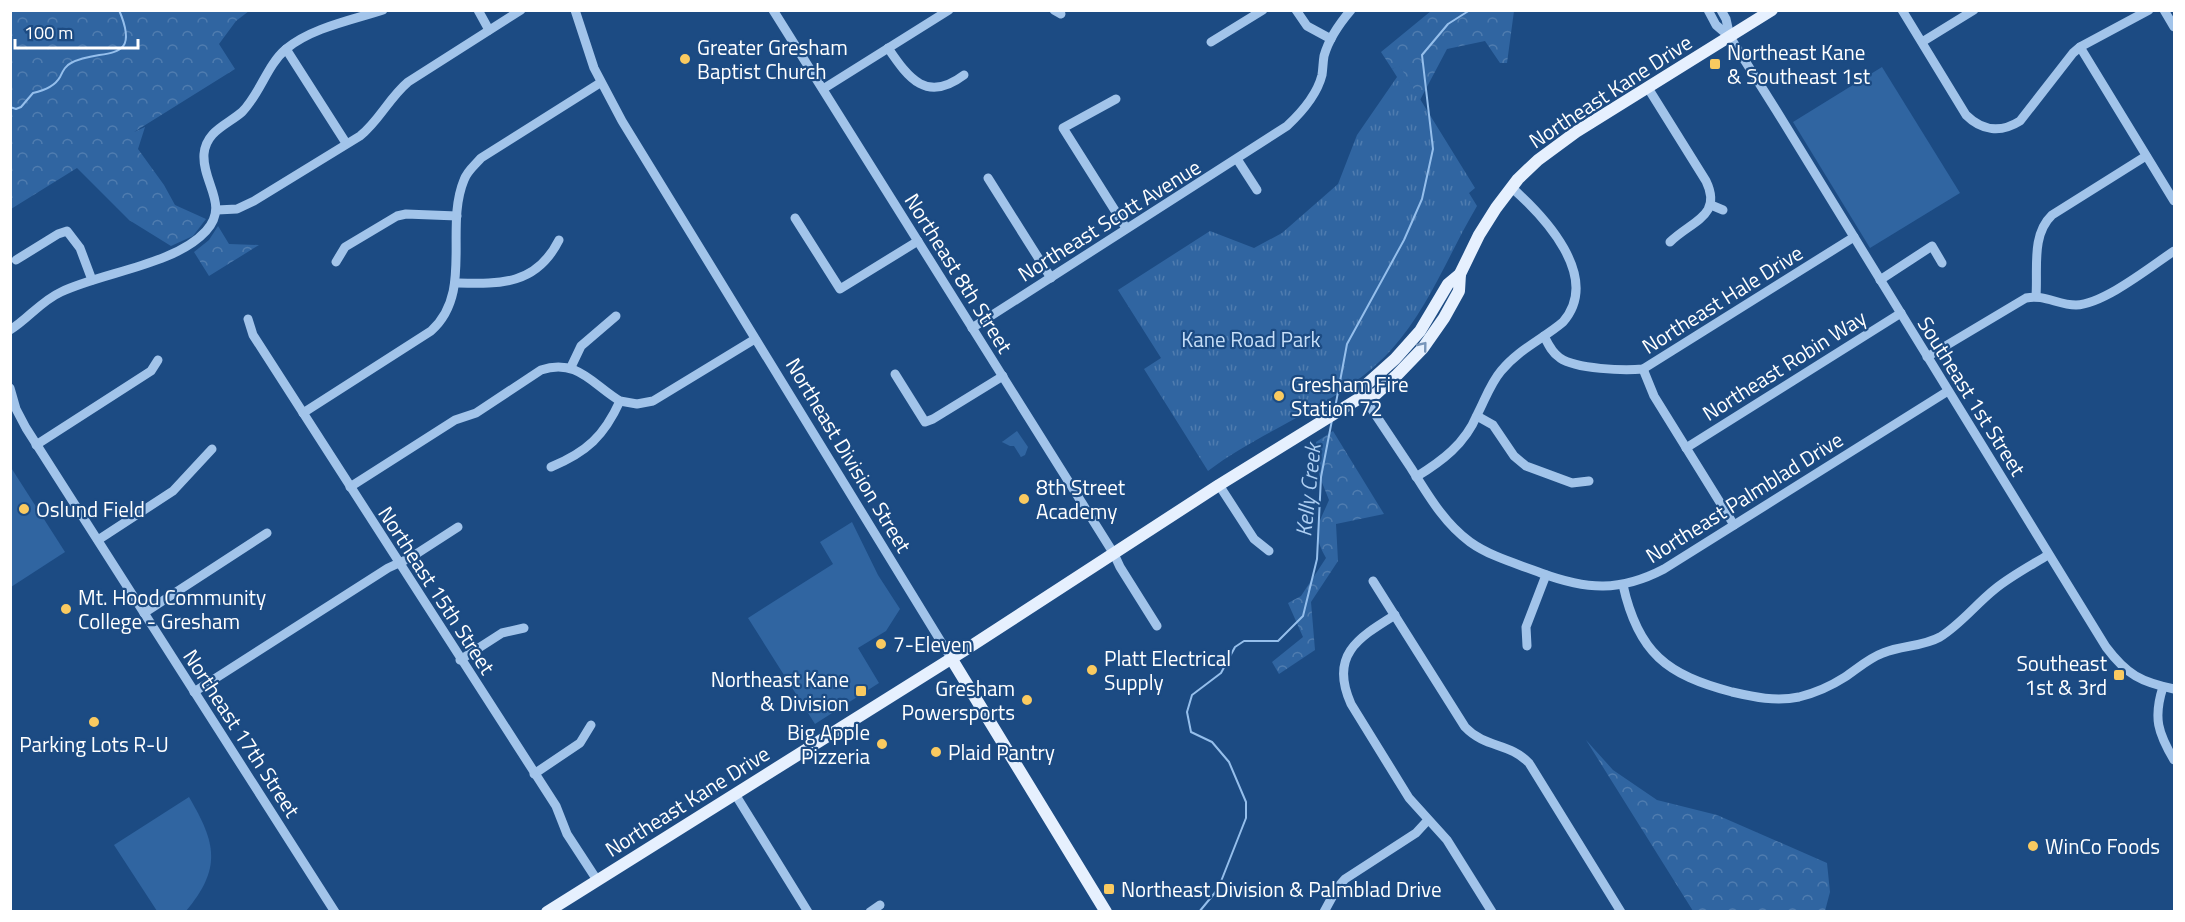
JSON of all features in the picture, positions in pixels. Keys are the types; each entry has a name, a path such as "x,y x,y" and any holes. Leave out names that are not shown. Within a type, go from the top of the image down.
{"main road":[{"name":"Northeast Kane Drive","path":"547,912 951,658 1219,485 1363,396 1376,394 1398,375 1423,348 1444,318 1459,291 1460,274 1479,235 1511,187 1551,149 1773,10"},
{"name":"Northeast Division Street","path":"951,658 1106,912"}],"street":[{"path":"10,330 60,292 144,264 189,246 209,229 217,210 217,200 204,168 204,153 207,143 222,124 242,112 285,49 322,28 383,10"},
{"path":"478,10 489,30"},
{"path":"217,210 237,209 254,201 371,127 391,99 408,82 521,10"},
{"name":"Northeast Division Street","path":"575,10 588,55 600,83 951,658"},
{"path":"823,89 949,10"},
{"path":"1211,42 1263,10"},
{"path":"1296,10 1307,26 1331,39"},
{"name":"Northeast Scott Avenue","path":"972,328 1287,126 1308,102 1322,75 1324,57 1331,39 1339,24 1351,10"},
{"name":"Southeast 1st Street","path":"1708,10 1716,25 1730,37 2048,555 2112,655 2138,678 2151,684 2175,689"},
{"name":"Southeast 1st Street","path":"1721,10 1730,37"},
{"path":"1902,10 1966,115 1982,127 2001,129 2011,127 2020,121 2065,62 2080,47 2149,10"},
{"path":"1922,42 1974,10"},
{"path":"2164,10 2175,27"},
{"name":"Northeast 8th Street","path":"775,11 1157,626"},
{"path":"2080,47 2175,201"},
{"path":"888,48 904,72 912,80 922,85 943,87 952,84 964,75"},
{"path":"285,49 346,143"},
{"path":"303,414 439,324 448,309 455,284 457,216 464,180 481,158 600,83"},
{"path":"1648,88 1710,190 1711,206 1703,216 1682,230 1670,242"},
{"path":"1116,99 1063,128 1126,228"},
{"path":"1977,138 1982,127"},
{"path":"2036,296 2038,240 2045,222 2052,215 2146,156"},
{"path":"1237,159 1257,190"},
{"path":"988,178 1051,278"},
{"path":"1416,477 1451,452 1465,437 1487,392 1502,370 1519,352 1556,328 1568,316 1575,299 1576,277 1568,258 1534,207 1511,187"},
{"path":"1711,206 1723,210"},
{"path":"336,262 345,247 397,216 414,214 457,216"},
{"path":"795,218 840,289 918,241"},
{"path":"16,260 58,234 67,231 80,248 92,280"},
{"name":"Northeast Hale Drive","path":"1544,336 1558,356 1573,364 1628,370 1643,369 1854,237"},
{"path":"455,284 498,284 521,277 546,260 559,240"},
{"path":"1880,280 1932,246 1942,263"},
{"path":"1927,357 2016,303 2036,296 2066,304 2101,299 2175,251"},
{"name":"Northeast Robin Way","path":"1686,448 1900,313"},
{"path":"571,367 581,346 616,316"},
{"name":"Northeast 15th Street","path":"249,319 253,335 556,806 567,834 597,880"},
{"path":"350,487 455,420 476,413 541,370 550,367 571,367 620,401 637,404 653,401 755,339"},
{"path":"36,445 152,371 158,360"},
{"path":"1643,369 1654,396 1734,525"},
{"path":"895,374 925,422 1003,376"},
{"name":"Northeast 17th Street","path":"10,388 16,409 36,445 335,912"},
{"name":"Northeast Palmblad Drive","path":"1363,396 1445,518 1470,542 1501,558 1546,575 1586,586 1623,585 1647,578 1664,569 1948,391"},
{"path":"551,467 594,442 606,428 620,401"},
{"path":"1477,416 1493,425 1514,456 1526,465 1572,483 1589,481"},
{"path":"98,540 173,491 185,481 212,449"},
{"path":"1219,485 1254,539 1269,551"},
{"path":"194,692 458,527"},
{"path":"144,613 267,533"},
{"path":"1623,585 1629,610 1639,632 1654,653 1676,671 1706,685 1745,695 1766,699 1798,697 1822,689 1885,652 1924,644 1942,635 2004,583 2048,555"},
{"path":"1527,646 1526,627 1546,575"},
{"path":"1373,580 1465,726 1478,739 1514,751 1529,763 1621,912"},
{"path":"1395,615 1361,636 1353,645 1344,665 1344,689 1409,798 1447,840 1492,912"},
{"path":"460,660 502,633 524,628"},
{"path":"2163,687 2158,704 2157,723 2164,742 2175,760"},
{"path":"534,774 580,743 591,725"},
{"path":"735,794 808,912"},
{"path":"1324,912 1337,888 1345,879 1416,833 1428,820"},
{"path":"870,912 880,905"}],"green space":[{"path":"11,10 249,11 236,21 219,44 235,69 134,132 145,127 138,149 164,185 175,205 206,219 193,236 171,246 129,220 77,168 11,209"},
{"path":"1431,11 1514,11 1507,63 1500,63 1485,41 1447,49 1420,100 1399,66 1392,69 1381,52"},
{"name":"Kane Road Park","path":"1399,65 1475,188 1469,193 1477,206 1427,299 1391,350 1349,386 1230,455 1208,471 1144,369 1161,358 1118,290 1210,231 1254,248 1282,233 1338,184 1357,135 1397,77 1392,69"},
{"path":"1882,67 1960,193 1870,248 1793,122"},
{"path":"218,226 229,244 259,245 209,276 194,252 209,240"},
{"path":"1017,431 1028,447 1025,455 1021,457 1014,446 1002,442"},
{"path":"1333,431 1384,514 1336,524 1338,561 1311,602 1315,650 1279,674 1272,662 1303,637 1288,603 1301,596 1326,558 1317,535 1329,500 1319,475 1316,442"},
{"name":"Oslund Field","path":"10,466 65,552 11,587 10,586"},
{"path":"852,522 878,575 900,609 886,631 858,648 879,683 815,724 748,618 833,564 820,542"},
{"path":"1586,740 1613,770 1657,800 1717,815 1827,863 1830,892 1825,911 1693,911"},
{"path":"189,797 205,828 211,855 210,868 198,896 186,911 157,911 114,845"}],"waterway":[{"path":"10,107 16,109 21,107 33,93 52,85 71,63 83,58 115,52 122,47 126,40 119,10"},
{"name":"Kelly Creek","path":"1335,408 1347,344 1404,240 1422,199 1433,149 1422,55 1448,24 1470,10"},
{"name":"Kelly Creek","path":"1199,912 1218,889 1246,818 1246,802 1229,762 1212,742 1191,732 1187,712 1192,695 1221,673 1235,647 1244,641 1278,641 1303,616 1317,559 1321,477 1332,420"}],"place":[{"name":"Greater Gresham Baptist Church","path":"685,59"},
{"name":"Northeast Kane & Southeast 1st","path":"1715,64"},
{"name":"Gresham Fire Station 72","path":"1279,396"},
{"name":"8th Street Academy","path":"1024,499"},
{"name":"Oslund Field","path":"24,509"},
{"name":"Mt. Hood Community College - Gresham","path":"66,609"},
{"name":"7-Eleven","path":"881,644"},
{"name":"Platt Electrical Supply","path":"1092,670"},
{"name":"Southeast 1st & 3rd","path":"2119,675"},
{"name":"Northeast Kane & Division","path":"861,691"},
{"name":"Gresham Powersports","path":"1027,700"},
{"name":"Parking Lots R-U","path":"94,722"},
{"name":"Big Apple Pizzeria","path":"882,744"},
{"name":"Plaid Pantry","path":"936,752"},
{"name":"WinCo Foods","path":"2033,846"},
{"name":"Northeast Division & Palmblad Drive","path":"1109,889"}]}
